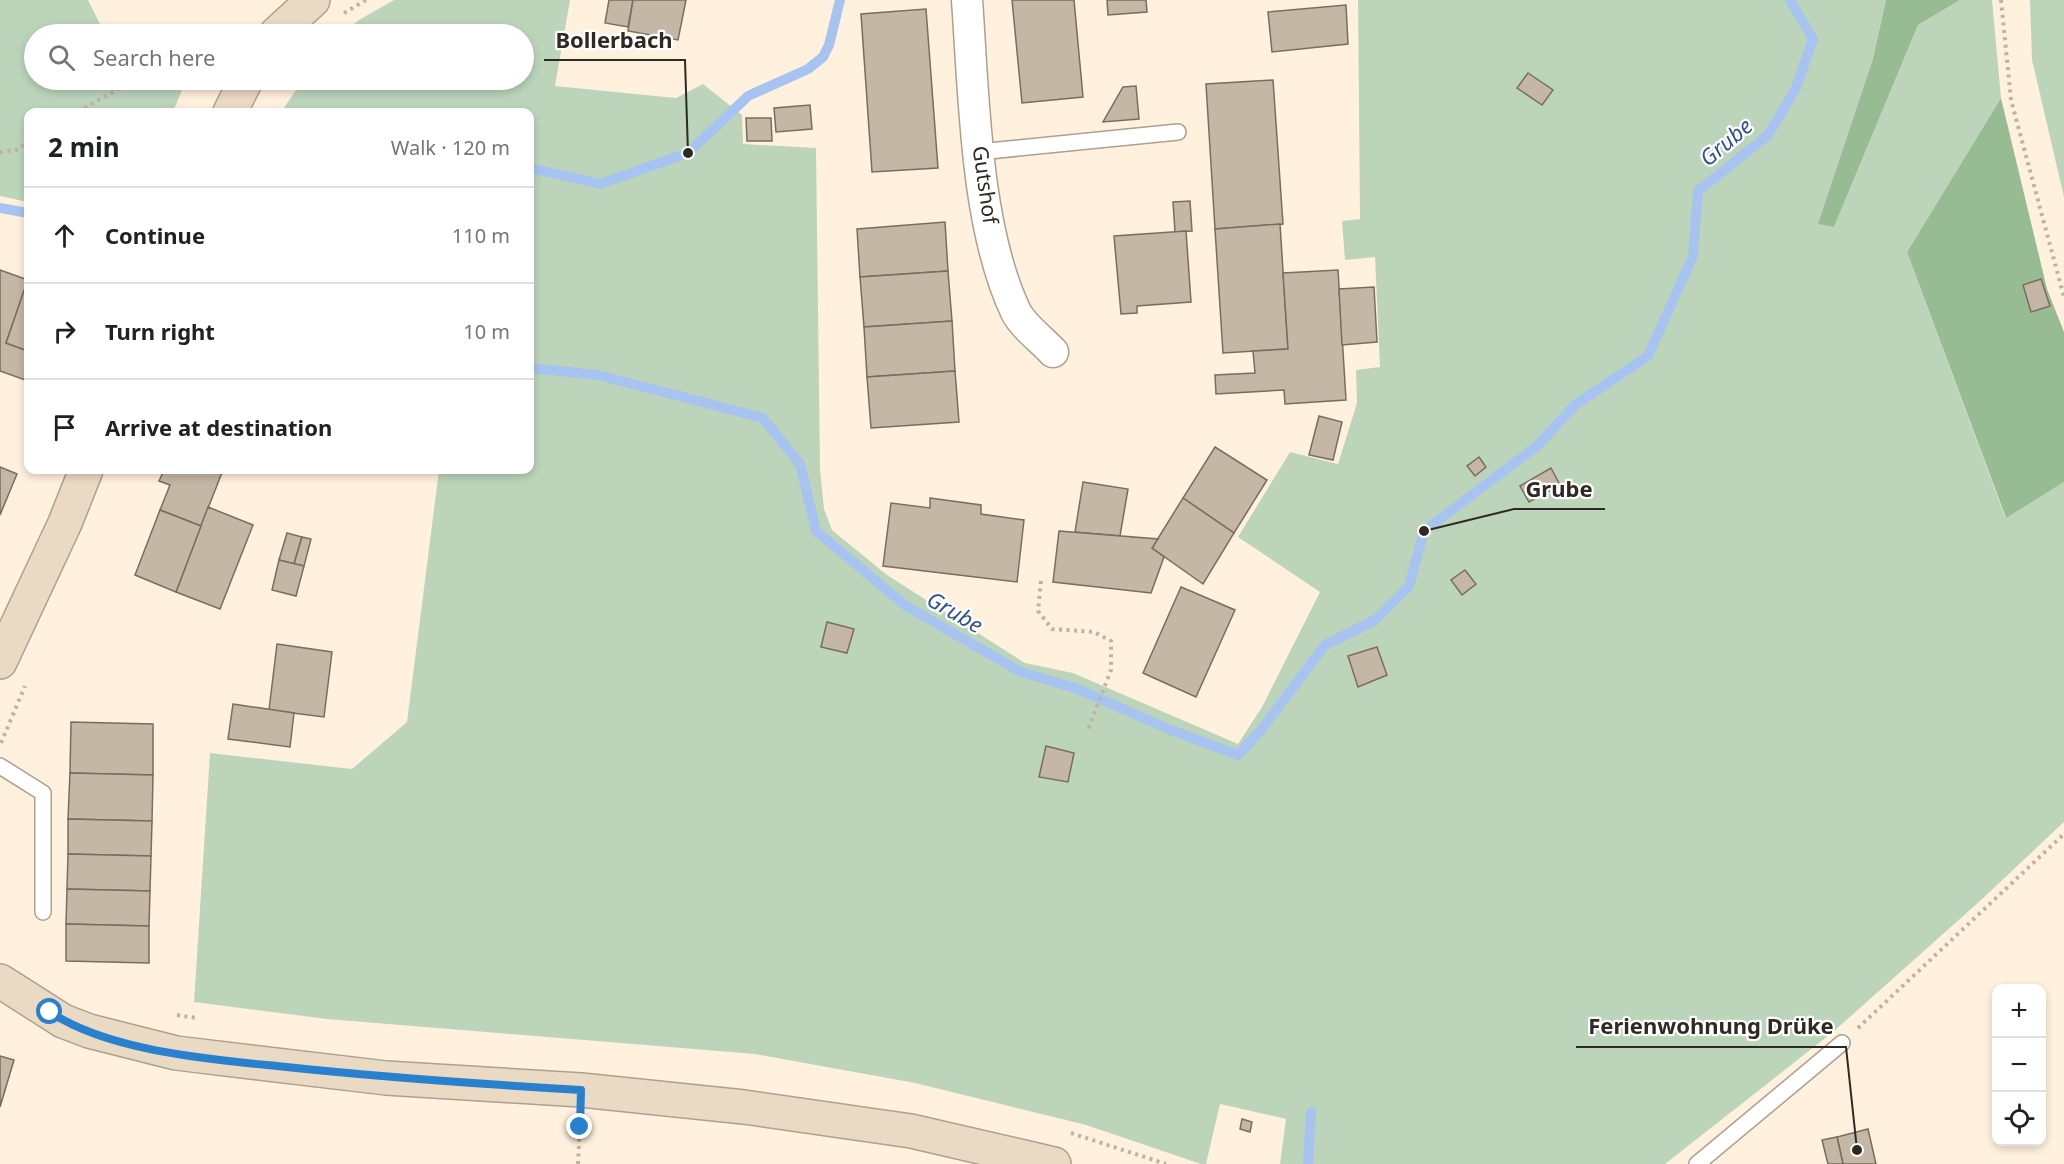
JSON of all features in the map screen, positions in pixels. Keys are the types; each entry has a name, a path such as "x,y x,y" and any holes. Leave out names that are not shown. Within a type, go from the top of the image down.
{"street":[{"path":"287,24 313,0"},
{"name":"Gutshof","path":"966,0 979,152 994,252 1017,314 1053,352"},
{"path":"232,108 241,90"},
{"path":"0,662 65,523 84,474"},
{"path":"0,981 63,1021 89,1031 151,1048 219,1060 386,1078 581,1090 744,1107 911,1131 1054,1164"},
{"path":"0,1008 29,1016 63,1021"}],"lane":[{"path":"979,152 1178,132"},
{"path":"0,766 43,793 43,912"},
{"path":"1697,1164 1842,1042"}],"path":[{"path":"2001,0 2011,100 2064,297"},
{"path":"85,108 116,90"},
{"path":"0,152 16,150 24,145"},
{"path":"1041,581 1038,611 1052,630 1094,632 1111,640 1111,670 1088,730"},
{"path":"1842,1042 2064,834"},
{"path":"578,1164 581,1090"}],"green space":[{"path":"0,0 88,0 100,24 24,24 24,90 182,90 175,108 24,108 24,201 0,196"},
{"path":"394,0 570,0 555,86 676,98 703,84 742,115 743,144 816,148 820,469 824,509 832,530 887,575 1025,663 1073,673 1238,744 1262,707 1320,592 1238,537 1290,452 1338,464 1357,403 1356,370 1380,367 1375,257 1345,260 1342,221 1360,219 1358,0 1886,0 1834,227 1918,25 1960,0 1992,0 2001,98 1907,252 2005,517 2064,482 2064,822 1980,901 1833,1032 1665,1164 1280,1164 1286,1119 1220,1104 1206,1164 1201,1164 1086,1125 915,1083 755,1054 327,1019 194,1002 210,753 352,769 407,722 438,474 534,474 534,108 284,108 296,90 534,90 534,24 354,24"},
{"path":"1886,0 1960,0 1918,25 1834,227 1818,224 1872,62"},
{"path":"2030,0 2064,0 2064,197 2032,60"},
{"path":"2001,98 2047,289 2064,332 2064,482 2006,518 1907,252"}],"building":[{"path":"609,0 633,0 628,27 605,23"},
{"path":"633,0 686,0 678,40 628,31"},
{"path":"1012,0 1074,0 1083,97 1022,103"},
{"path":"1107,0 1146,0 1147,12 1108,15"},
{"path":"1346,5 1348,44 1272,52 1268,12"},
{"path":"926,9 938,168 872,172 861,14"},
{"path":"1528,73 1553,90 1542,105 1517,88"},
{"path":"1273,80 1283,224 1215,229 1206,84"},
{"path":"1136,86 1139,119 1103,122 1123,87"},
{"path":"810,105 812,129 776,132 774,108"},
{"path":"746,118 771,118 772,141 747,141"},
{"path":"1190,201 1192,231 1175,232 1173,202"},
{"path":"945,222 948,271 860,277 857,229"},
{"path":"1280,224 1288,349 1223,353 1215,229"},
{"path":"1186,231 1191,302 1137,306 1137,313 1121,314 1114,236"},
{"path":"0,270 24,279 24,291 6,343 24,350 24,380 0,371"},
{"path":"1338,270 1346,400 1285,404 1284,390 1216,394 1215,375 1255,373 1253,351 1288,349 1283,273"},
{"path":"948,271 952,321 864,327 860,277"},
{"path":"2041,279 2050,306 2031,312 2023,285"},
{"path":"1374,287 1377,342 1342,345 1339,289"},
{"path":"24,291 24,350 6,343"},
{"path":"952,321 955,371 867,377 864,327"},
{"path":"955,371 959,422 871,428 867,377"},
{"path":"1319,416 1342,422 1333,460 1309,455"},
{"path":"1215,447 1267,480 1234,533 1183,498"},
{"path":"1479,457 1486,467 1475,476 1467,466"},
{"path":"0,467 17,474 0,515"},
{"path":"1551,468 1560,485 1529,502 1520,486"},
{"path":"162,474 221,474 201,526 160,510 170,485 159,481"},
{"path":"1083,482 1128,489 1120,536 1075,532"},
{"path":"930,498 981,505 981,514 1024,520 1017,582 883,566 891,503 930,508"},
{"path":"1183,498 1234,533 1203,584 1152,548"},
{"path":"208,507 253,525 220,609 176,592"},
{"path":"160,510 201,526 176,592 135,575"},
{"path":"1059,531 1158,539 1152,548 1164,557 1151,593 1053,582"},
{"path":"287,533 302,537 294,564 279,560"},
{"path":"302,537 311,539 304,566 294,564"},
{"path":"279,560 304,566 296,596 272,590"},
{"path":"1465,570 1476,584 1462,595 1451,580"},
{"path":"1181,587 1235,610 1196,697 1143,673"},
{"path":"827,622 854,629 847,653 821,647"},
{"path":"277,644 332,652 324,717 269,710"},
{"path":"1377,647 1387,675 1358,687 1348,656"},
{"path":"233,704 294,713 290,747 228,739"},
{"path":"71,722 153,724 153,775 70,773"},
{"path":"1046,746 1074,753 1068,782 1039,777"},
{"path":"70,773 153,775 152,821 68,819"},
{"path":"68,819 152,821 151,856 68,854"},
{"path":"68,854 151,856 150,891 67,889"},
{"path":"67,889 150,891 149,926 66,924"},
{"path":"66,924 149,926 149,963 66,961"},
{"path":"0,1056 14,1060 0,1107"},
{"path":"1242,1119 1252,1122 1250,1132 1240,1129"},
{"path":"1868,1129 1876,1164 1843,1164 1837,1137"},
{"path":"1837,1137 1843,1164 1828,1164 1822,1140"}],"waterway":[{"path":"534,169 600,184 688,153 748,96 808,69 823,57 829,45 840,0"},
{"name":"Grube","path":"534,368 598,375 763,418 800,464 816,531 906,606 1021,672 1075,688 1173,731 1238,755 1261,730 1325,645 1375,620 1409,586 1424,531 1537,446 1575,405 1648,356 1693,256 1698,191 1768,135 1796,88 1813,39 1790,0"},
{"name":"Grube","path":"0,208 24,212"},
{"path":"1308,1164 1311,1112"}],"place":[{"name":"Bollerbach","path":"688,153"},
{"name":"Grube","path":"1424,531"},
{"name":"Ferienwohnung Drüke","path":"1857,1150"}],"route":[{"path":"50,1012 63,1021 110,1037 151,1048 219,1060 386,1078 581,1090 580,1127"}]}
